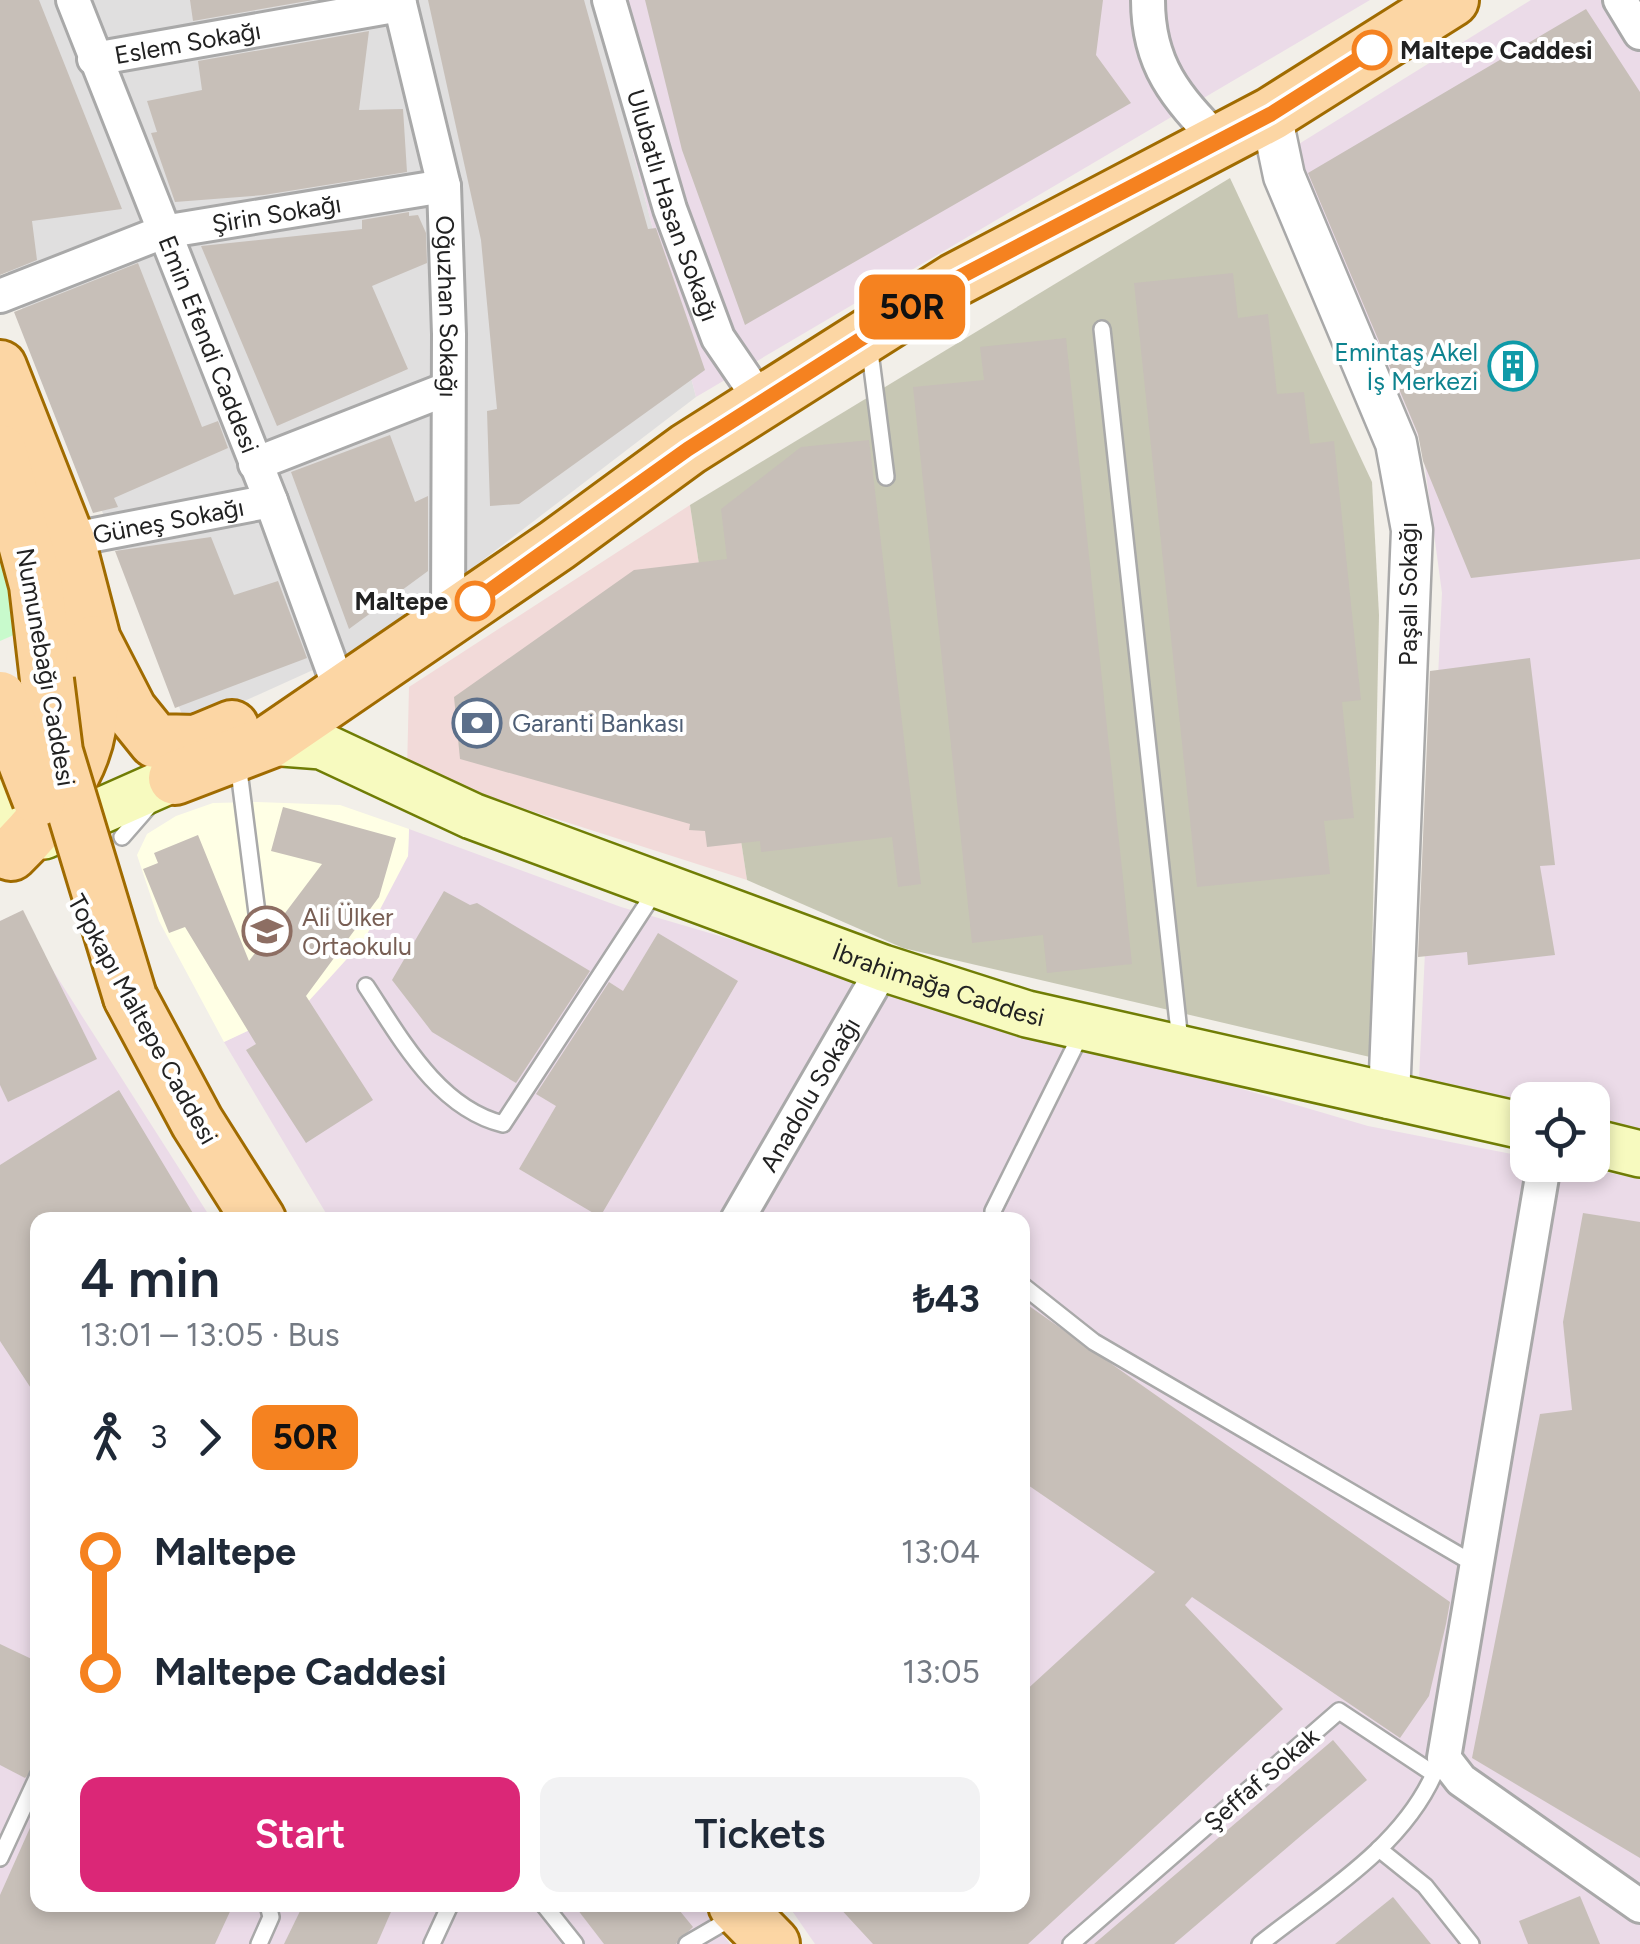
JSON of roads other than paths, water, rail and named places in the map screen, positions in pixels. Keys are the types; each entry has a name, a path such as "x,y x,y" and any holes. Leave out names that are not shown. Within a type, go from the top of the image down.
{"main road":[{"path":"5,857 70,821 253,748 448,620 761,401 954,280 1271,114 1452,0"},
{"path":"0,367 68,540 94,640 130,710 155,741 196,742 310,694 340,690"},
{"name":"Numunebağı Caddesi","path":"0,451 36,585 24,689"},
{"path":"5,857 48,816 81,754 89,729 94,640"},
{"name":"Topkapı Maltepe Caddesi","path":"24,689 77,910 130,996 197,1122 254,1212"},
{"path":"340,690 372,769"},
{"name":"İbrahimağa Caddesi","path":"253,748 322,746 472,816 883,968 1084,1028 1181,1053 1510,1123"},
{"path":"0,772 5,857"},
{"path":"1610,1146 1640,1154"}],"street":[{"name":"Emin Efendi Caddesi","path":"73,0 271,501 340,690"},
{"name":"Ulubatlı Hasan Sokağı","path":"610,0 670,209 711,320 718,338 761,401"},
{"path":"1148,0 1148,26 1175,97 1220,140"},
{"path":"1620,0 1640,32"},
{"name":"Eslem Sokağı","path":"94,59 400,3"},
{"name":"Oğuzhan Sokağı","path":"400,3 444,186 448,620"},
{"name":"Paşalı Sokağı","path":"1271,114 1284,176 1396,443 1412,530 1390,1098"},
{"name":"Şirin Sokağı","path":"0,296 162,232 444,186"},
{"path":"255,464 447,389"},
{"name":"Güneş Sokağı","path":"68,540 271,501"},
{"name":"Anadolu Sokağı","path":"742,1212 883,968"},
{"path":"1541,1182 1444,1758 1460,1780 1640,1906"}],"lane":[{"path":"1102,329 1181,1053"},
{"path":"868,334 886,477"},
{"path":"253,748 256,913"},
{"path":"122,838 175,778"},
{"path":"366,986 417,1063 477,1118 504,1124 659,885"},
{"path":"992,1212 1084,1028"},
{"path":"1030,1290 1094,1342 1476,1566"},
{"name":"Şeffaf Sokak","path":"1071,1944 1339,1712 1434,1774 1420,1806 1380,1849"},
{"path":"0,1858 30,1793"},
{"path":"1260,1944 1380,1849 1424,1886 1471,1944"},
{"path":"259,1944 270,1912"},
{"path":"432,1944 447,1912"},
{"path":"550,1912 575,1944"},
{"path":"687,1944 752,1926"}],"place":[{"name":"Maltepe Caddesi","path":"1372,50"},
{"name":"Emintaş Akel İş Merkezi","path":"1513,366"},
{"name":"Maltepe","path":"475,601"},
{"name":"Garanti Bankası","path":"477,723"},
{"name":"Ali Ülker Ortaokulu","path":"267,931"}]}
